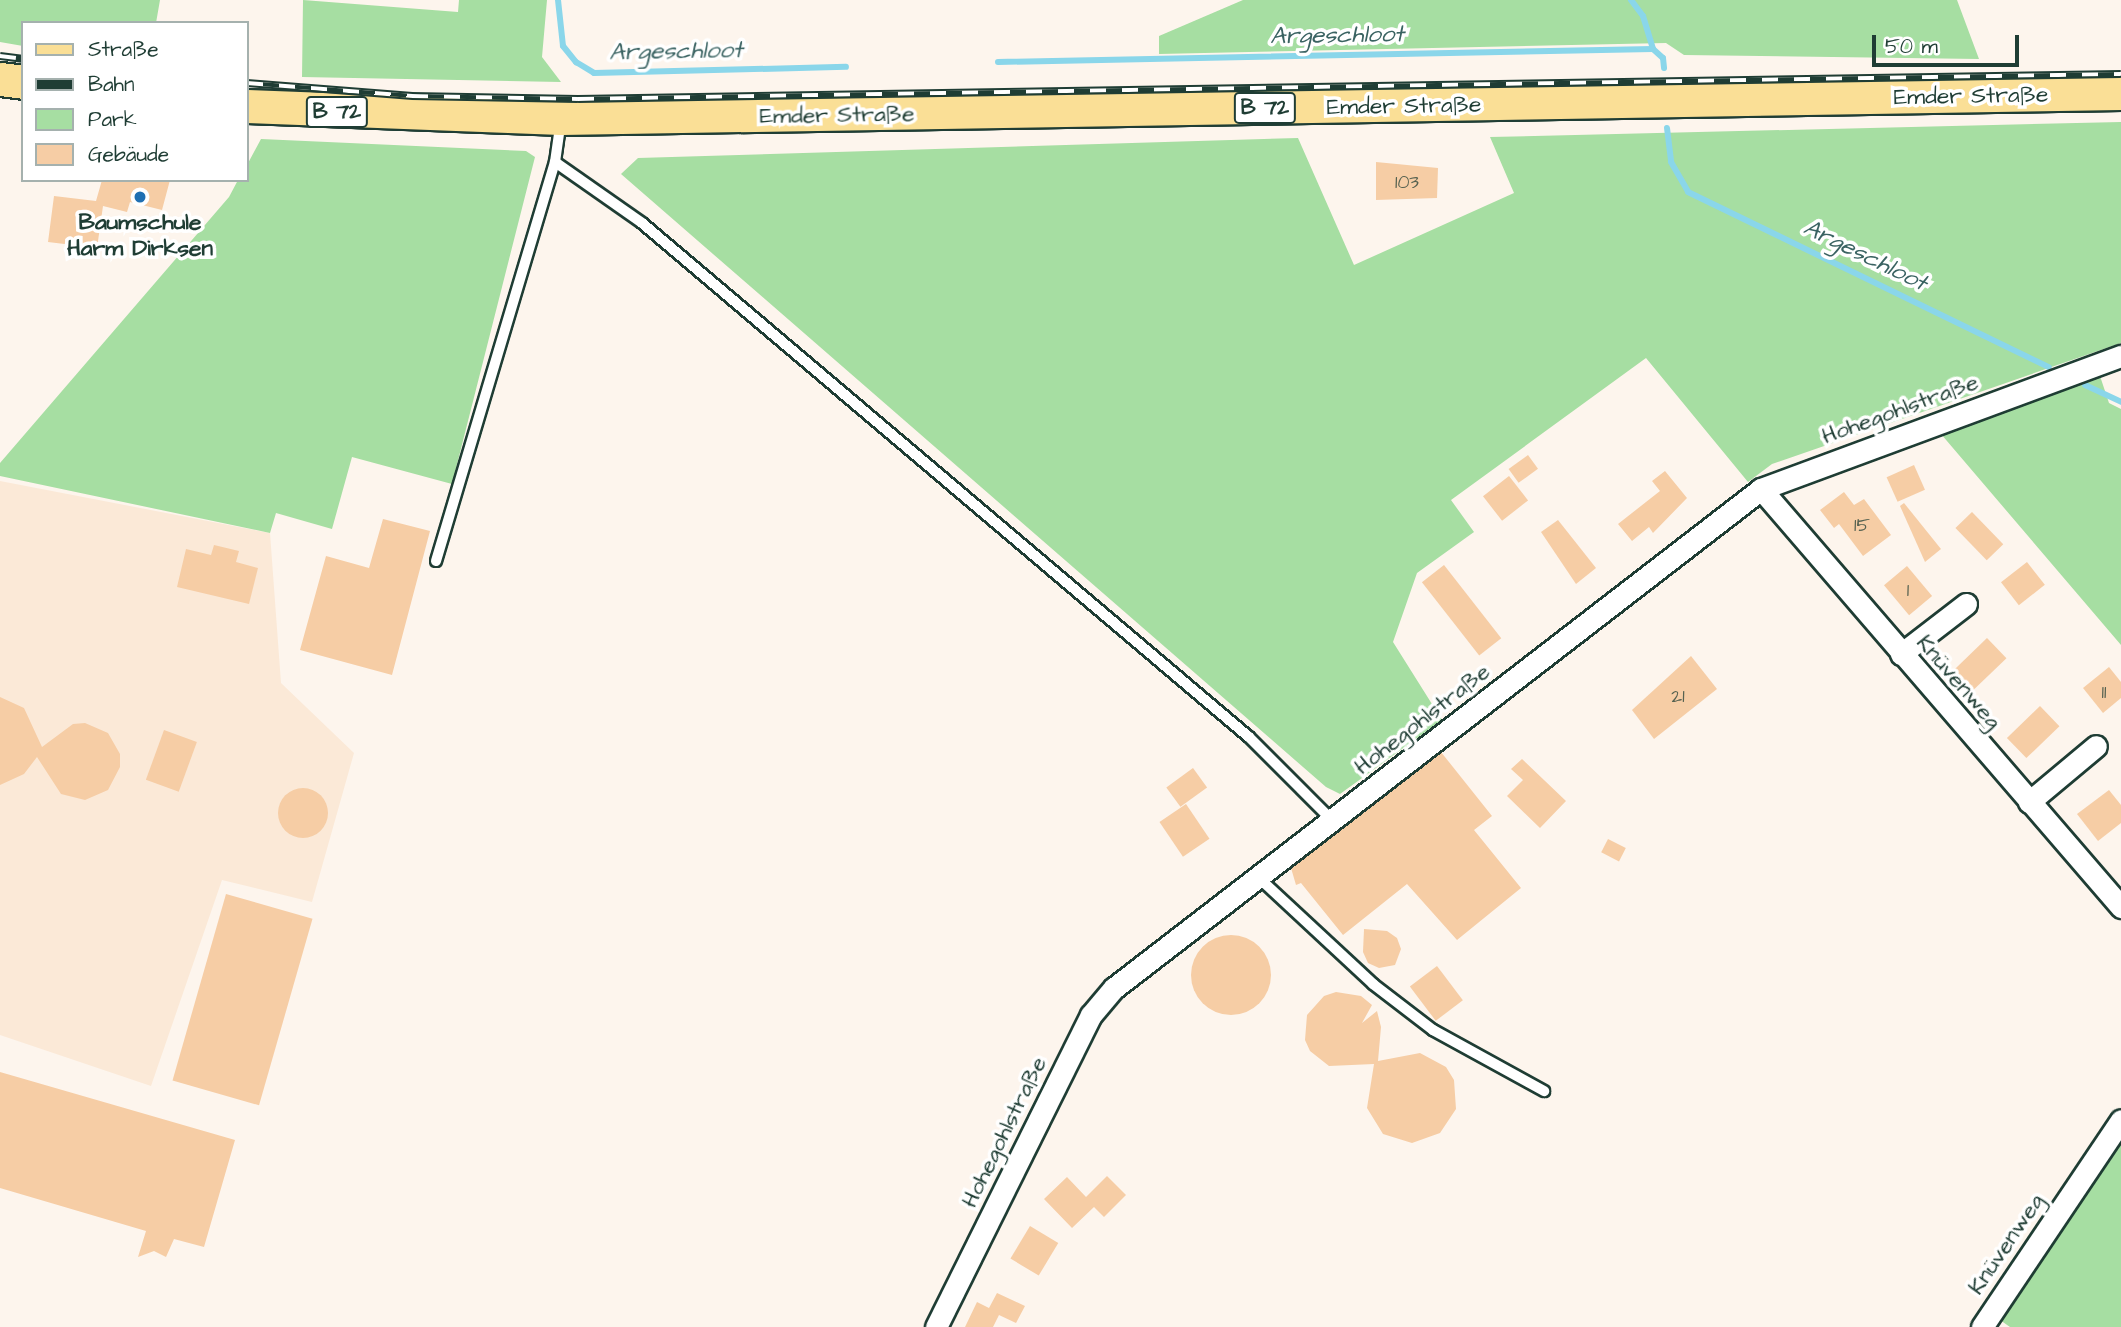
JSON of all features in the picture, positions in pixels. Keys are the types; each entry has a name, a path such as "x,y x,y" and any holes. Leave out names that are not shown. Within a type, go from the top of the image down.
{"main road":[{"path":"0,79 21,82"},
{"name":"Emder Straße","path":"256,107 561,118 2121,93"}],"street":[{"name":"Hohegohlstraße","path":"936,1327 1091,1015 1114,988 1760,489 2121,356"},
{"name":"Knüvenweg","path":"1760,489 2121,907"},
{"path":"1901,654 1966,604"},
{"path":"2029,802 2096,746"},
{"name":"Knüvenweg","path":"1982,1327 2121,1121"}],"lane":[{"path":"436,561 555,162 562,137 561,118"},
{"path":"555,162 642,223 1143,646 1249,737 1333,821"},
{"path":"1258,877 1373,984 1433,1030 1544,1091"}],"shaded area":[{"path":"0,481 270,533 281,683 354,753 312,902 222,880 151,1086 0,1035"}],"green space":[{"path":"0,0 160,0 156,21 21,21 21,46 0,42"},
{"path":"303,0 458,12 459,0 547,0 542,57 561,82 302,77"},
{"path":"1243,0 1957,0 1979,59 1684,55 1666,43 1159,54 1159,36"},
{"path":"2121,122 2121,343 1772,464 1748,482 1646,358 1451,500 1474,532 1417,573 1393,642 1442,720 1340,794 1326,787 621,174 638,158 1298,138 1354,265 1514,193 1490,137"},
{"path":"261,139 526,151 535,157 452,484 352,457 332,529 276,513 270,533 0,476 0,463 229,197 237,182 248,182 248,163"},
{"path":"2100,376 2109,403 2121,409 2121,645 1941,434"},
{"path":"2121,1139 2121,1327 2010,1327 2000,1320"}],"building":[{"path":"1376,162 1438,168 1437,198 1376,200"},
{"path":"101,182 169,182 162,210 130,202 127,212 103,206 97,248 48,242 54,196 96,201"},
{"path":"1528,455 1538,469 1519,483 1509,469"},
{"path":"1914,465 1925,490 1898,502 1887,477"},
{"path":"1665,471 1687,498 1653,533 1649,527 1632,541 1618,524 1660,491 1652,481"},
{"path":"1509,476 1528,500 1502,521 1483,496"},
{"path":"1844,492 1854,505 1864,499 1891,535 1863,556 1839,524 1834,528 1820,510"},
{"path":"1904,503 1941,549 1925,562 1900,506"},
{"path":"1972,512 2003,544 1987,560 1955,528"},
{"path":"383,519 430,531 392,675 300,650 326,556 369,568"},
{"path":"1558,520 1596,568 1576,584 1541,532"},
{"path":"214,545 239,551 236,562 258,568 249,604 177,587 186,549 211,555"},
{"path":"2027,562 2045,585 2019,605 2001,582"},
{"path":"1444,565 1501,638 1479,656 1422,582"},
{"path":"1907,566 1932,596 1909,615 1884,585"},
{"path":"1987,638 2006,658 1973,690 1954,670"},
{"path":"1691,656 1717,689 1654,739 1632,710"},
{"path":"2109,667 2121,682 2121,698 2103,713 2083,688"},
{"path":"0,697 24,708 42,747 73,724 85,723 108,733 120,754 120,767 108,790 85,800 61,794 37,757 24,774 0,785"},
{"path":"2040,706 2059,726 2026,758 2007,738"},
{"path":"164,730 197,742 179,792 146,780"},
{"path":"1441,752 1492,816 1474,830 1521,888 1457,940 1407,884 1343,935 1301,883 1296,885 1291,868"},
{"path":"1522,759 1566,801 1540,828 1507,796 1523,780 1511,769"},
{"path":"1193,768 1207,787 1180,807 1166,787"},
{"path":"303,788 320,796 328,813 320,830 303,838 286,830 278,813 286,796"},
{"path":"2109,790 2121,805 2121,823 2098,841 2077,814"},
{"path":"1186,804 1209,839 1183,857 1159,822"},
{"path":"1608,839 1626,848 1619,861 1601,852"},
{"path":"226,894 313,919 259,1105 173,1080"},
{"path":"1364,929 1387,931 1397,938 1401,949 1395,965 1379,968 1368,963 1363,952"},
{"path":"1231,935 1246,938 1259,947 1268,960 1271,975 1268,990 1259,1003 1246,1012 1231,1015 1216,1012 1203,1003 1194,990 1191,975 1194,960 1203,947 1216,938"},
{"path":"1437,966 1463,1000 1436,1021 1410,986"},
{"path":"1336,992 1361,996 1372,1005 1362,1023 1377,1011 1381,1027 1378,1061 1420,1053 1446,1067 1454,1080 1456,1109 1440,1133 1412,1143 1383,1134 1367,1108 1374,1064 1329,1066 1310,1051 1305,1040 1307,1015 1324,996"},
{"path":"0,1072 235,1140 204,1247 174,1239 166,1257 154,1251 138,1257 146,1231 0,1188"},
{"path":"1107,1176 1126,1195 1104,1217 1094,1207 1072,1228 1044,1199 1067,1177 1086,1197"},
{"path":"1030,1226 1058,1243 1039,1276 1010,1259"},
{"path":"997,1293 1025,1306 1016,1323 999,1315 993,1327 965,1327 977,1302 989,1308"}],"waterway":[{"name":"Argeschloot","path":"558,0 563,46 576,62 594,73 846,67"},
{"path":"1631,0 1643,16 1653,49"},
{"name":"Argeschloot","path":"998,62 1653,49 1663,58 1664,68"},
{"name":"Argeschloot","path":"1667,128 1671,162 1688,192 2049,367"},
{"name":"Argeschloot","path":"2085,385 2121,402"}],"railway":[{"path":"0,56 21,59"},
{"path":"248,83 412,96 578,99 2121,74"}],"place":[{"name":"Baumschule Harm Dirksen","path":"140,197"}]}
